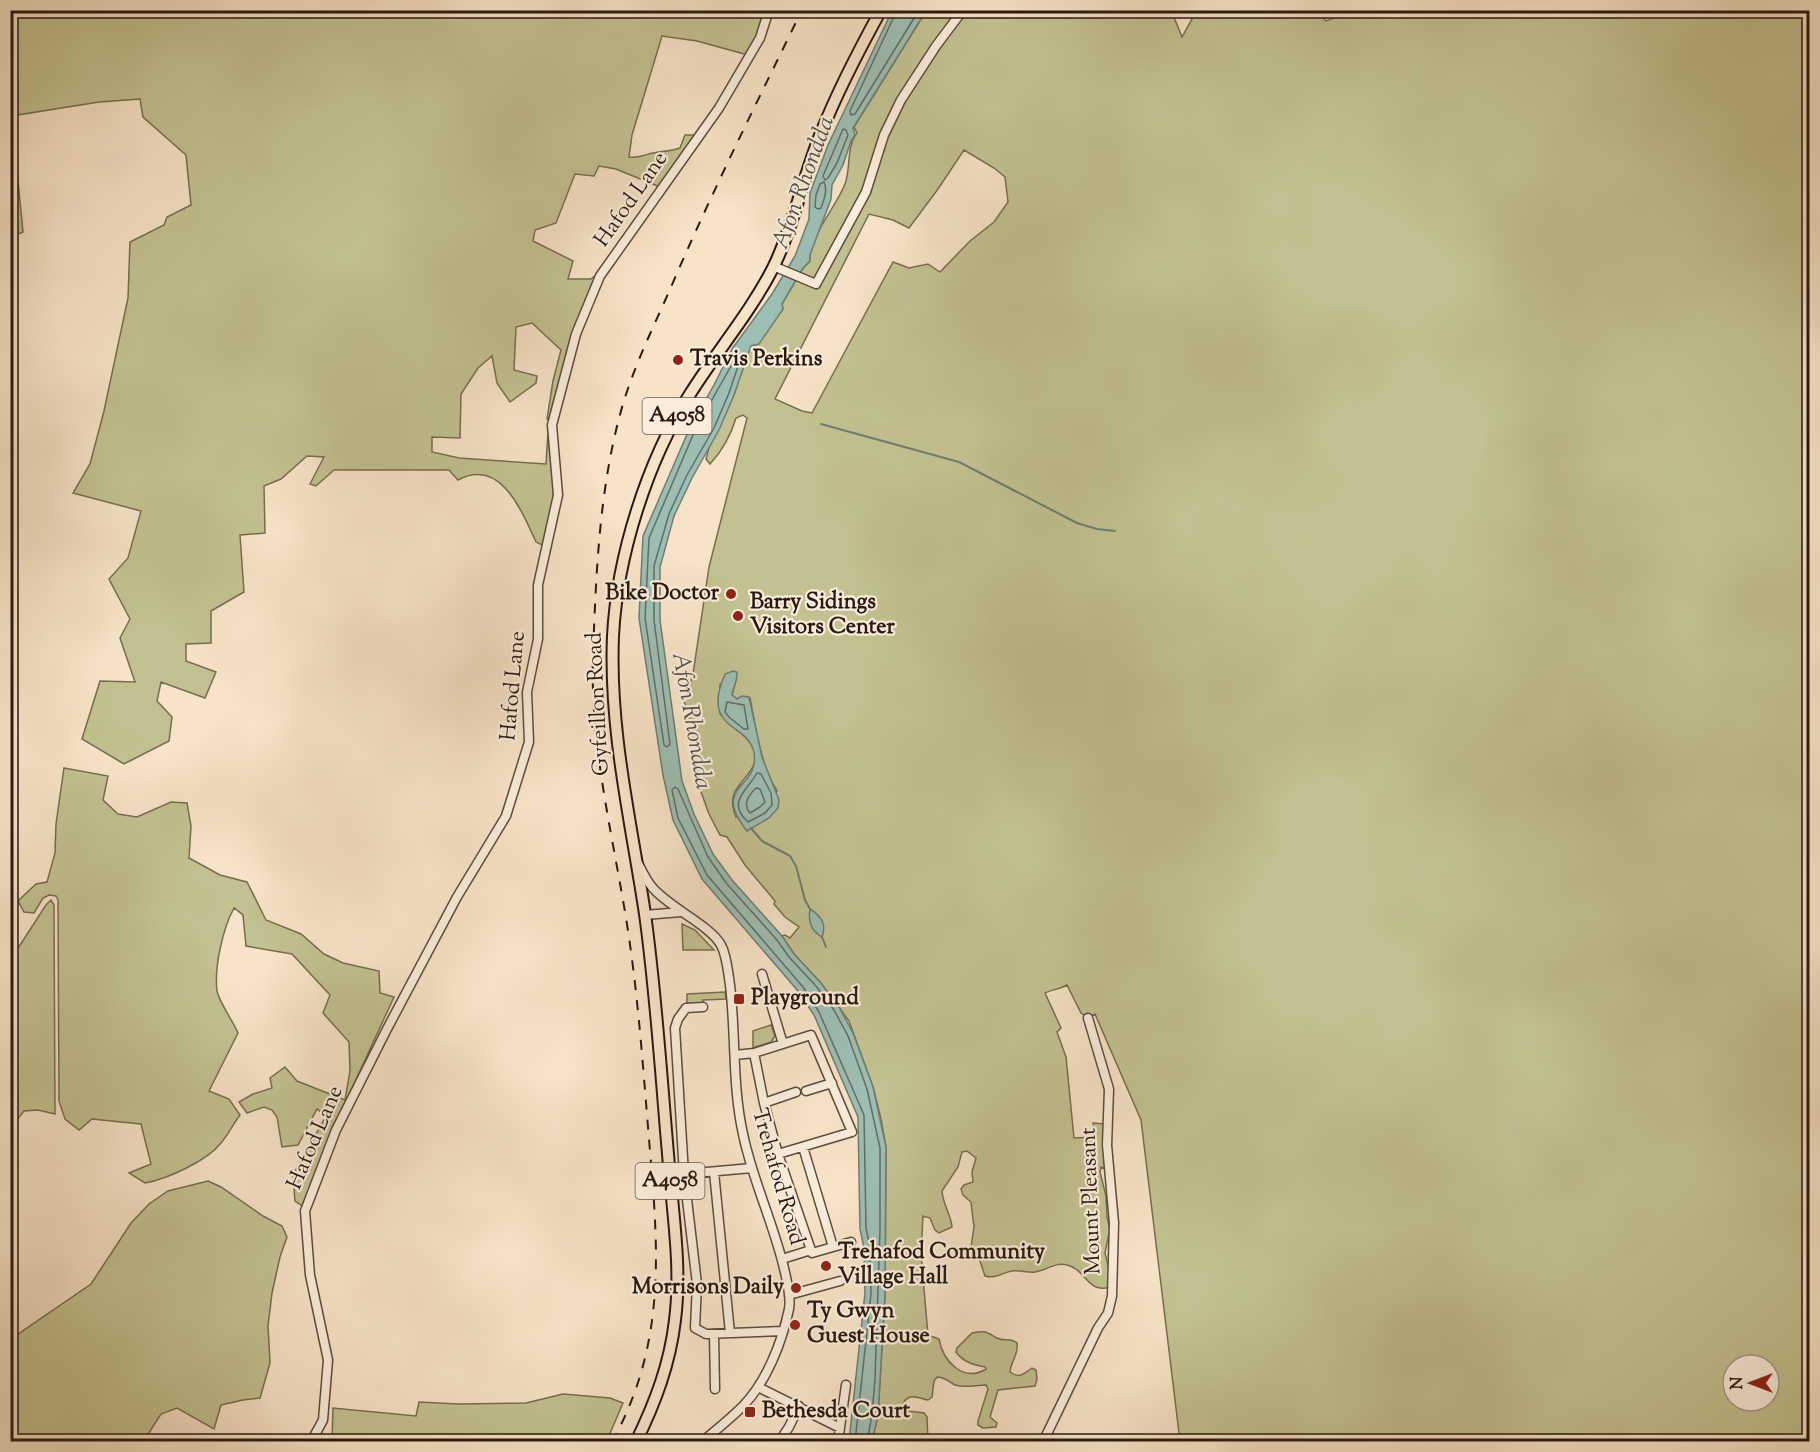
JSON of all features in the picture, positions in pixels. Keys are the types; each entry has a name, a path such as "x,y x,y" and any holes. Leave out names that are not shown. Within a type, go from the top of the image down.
{"main road":[{"name":"Gyfeillon Road","path":"645,915 618,749 613,668 617,601 628,541 643,495 672,425 688,396 778,269 820,134 838,92 880,10"},
{"name":"A4058","path":"636,1442 652,1410 667,1363 676,1318 677,1293 664,1112 645,915"}],"street":[{"name":"Hafod Lane","path":"311,1442 323,1420 328,1360 310,1275 305,1211 336,1130 381,1039 457,897 506,816 529,742 527,692 538,639 538,585 558,495 552,424 576,334 600,276 719,108 760,38 769,10"},
{"path":"778,269 816,284 866,192 884,135 901,100 936,46 963,10"},
{"name":"Trehafod Road","path":"635,859 651,886 711,934 721,945 728,969 740,1120 752,1168 782,1259 789,1295 790,1306 783,1331 758,1387 744,1405 702,1442"},
{"path":"645,915 681,912"},
{"path":"762,974 783,1044"},
{"path":"703,1007 686,1008 675,1028 684,1174 697,1284 696,1328 706,1334 783,1331"},
{"name":"Mount Pleasant","path":"1043,1442 1098,1328 1108,1313 1112,1296 1115,1248 1114,1209 1107,1145 1109,1089 1088,1018"},
{"path":"735,1055 754,1053 810,1035 832,1083 852,1132 778,1154"},
{"path":"754,1053 764,1103 778,1154 811,1252"},
{"path":"806,1091 832,1083"},
{"path":"764,1103 796,1092"},
{"path":"803,1147 833,1247"},
{"path":"684,1174 752,1168"},
{"path":"714,1172 730,1333"},
{"path":"782,1259 851,1242"},
{"path":"789,1295 840,1281"},
{"path":"714,1334 715,1389"},
{"path":"838,1442 846,1385"},
{"path":"758,1387 840,1428"},
{"path":"779,1442 799,1406"}],"shaded area":[{"path":"1197,10 1316,11 1326,21 1337,17 1340,10 1809,11 1809,1441 1180,1441 1141,1120 1095,1014 1088,1018 1081,1013 1067,985 1045,993 1061,1028 1057,1032 1066,1057 1074,1138 1095,1137 1093,1123 1106,1124 1109,1170 1101,1167 1100,1172 1110,1229 1105,1253 1111,1277 1110,1287 1096,1287 1073,1267 1063,1264 1035,1272 1012,1271 995,1276 985,1276 979,1258 971,1247 974,1227 971,1202 963,1195 961,1189 964,1185 973,1182 972,1172 976,1158 967,1151 962,1152 958,1167 942,1191 952,1227 939,1233 935,1230 930,1218 923,1216 921,1254 928,1335 939,1339 945,1355 955,1368 970,1373 978,1373 986,1369 965,1361 956,1352 957,1348 972,1333 986,1332 1000,1339 1014,1341 1017,1343 1017,1351 1010,1372 1019,1375 1032,1368 1036,1370 1035,1386 998,1390 990,1417 997,1423 996,1427 983,1428 978,1425 978,1421 988,1389 986,1385 959,1386 937,1377 934,1381 932,1397 928,1400 912,1397 904,1402 904,1408 924,1413 927,1417 928,1441 872,1441 878,1416 885,1295 886,1147 873,1087 849,1021 782,936 790,938 799,927 785,917 774,904 775,901 745,865 727,837 720,835 700,789 691,743 691,723 684,701 693,674 709,567 747,418 743,415 736,418 719,453 710,464 706,459 709,447 734,395 748,351 783,309 782,304 803,268 810,261 818,232 841,193 848,171 851,145 857,133 854,127 926,11 1169,11 1182,37","holes":["964,150 1005,177 1008,202 994,222 970,241 940,272 928,264 909,268 893,262 812,413 775,399 869,214 893,220 909,228","736,680 732,695 737,699 750,698 766,769 777,791 736,817 733,797 750,772 755,759 755,752 748,740 720,714 720,684"]},
{"path":"11,11 767,11 758,37 748,55 697,41 662,36 632,135 629,157 680,148 685,135 697,135 660,187 616,169 599,166 594,176 575,174 556,223 535,230 533,241 573,261 568,279 591,279 597,274 552,420 547,419 561,350 532,323 516,327 514,370 537,376 536,383 510,402 497,383 492,356 478,368 461,394 460,438 432,437 432,452 459,458 546,464 548,432 551,432 554,502 544,546 536,542 517,503 508,491 498,482 486,476 473,475 458,480 449,470 334,470 316,486 310,484 324,457 307,456 281,479 264,486 265,533 240,535 244,592 211,611 211,643 186,644 186,661 216,672 205,698 161,682 157,701 172,717 169,741 124,764 82,739 100,681 135,682 120,638 130,619 109,579 128,558 141,511 73,493 90,464 104,411 128,298 130,242 164,225 167,217 191,205 186,155 143,117 140,99 99,102 11,116"},
{"path":"10,150 16,160 23,232 11,237"},
{"path":"64,768 108,776 103,800 118,814 137,817 171,802 187,803 191,826 189,858 220,875 247,882 266,920 301,934 324,954 343,963 379,971 380,993 394,997 354,1084 304,1207 295,1201 293,1175 326,1116 317,1109 298,1145 282,1147 277,1117 272,1110 264,1107 247,1113 239,1102 253,1094 272,1088 270,1078 285,1067 297,1081 345,1100 350,1071 349,1042 323,1013 330,995 292,954 246,946 243,915 234,908 220,948 216,981 218,995 238,1033 209,1091 229,1099 240,1115 224,1140 197,1163 164,1178 145,1183 129,1173 151,1164 141,1124 92,1119 79,1130 65,1119 59,1101 58,900 56,896 49,895 43,898 34,913 24,912 18,901 36,884 47,882 55,853 56,824"},
{"path":"51,900 54,905 55,1114 38,1110 24,1111 11,1127 11,959"},
{"path":"682,924 695,930 714,950 683,950"},
{"path":"725,992 726,999 703,1000 703,1003 687,1004 687,994"},
{"path":"771,1025 775,1036 771,1042 753,1048 753,1031"},
{"path":"208,1181 282,1226 287,1237 272,1293 268,1326 270,1363 260,1398 221,1405 214,1429 177,1408 161,1414 145,1439 135,1437 134,1441 11,1441 11,1339 91,1284 131,1223 149,1204 168,1191"},
{"path":"563,1394 610,1398 623,1403 608,1438 606,1437 603,1442 332,1441 333,1408 416,1416 419,1402 526,1403"}],"water":[{"path":"892,11 926,11 853,128 855,135 832,185 831,199 810,255 810,261 803,268 782,304 783,309 759,344 751,346 719,430 674,516 660,567 660,620 682,781 694,814 713,854 732,880 782,936 794,954 839,1007 853,1033 873,1087 886,1147 885,1295 878,1416 872,1441 849,1441 865,1293 864,1248 860,1229 858,1117 814,1015 798,991 702,879 673,820 663,775 639,618 643,536 691,425 732,349 772,294 795,256 809,219 810,193 828,145"},
{"path":"737,672 737,675 732,695 737,699 742,696 749,697 762,757 779,800 778,808 769,818 747,831 737,816 733,804 735,795 754,765 754,753 744,736 728,724 718,706 719,693 725,674"},
{"path":"810,909 822,921 824,928 822,937 811,925"}],"waterway":[{"path":"821,424 959,462 1077,523 1115,531"},
{"path":"751,828 762,841 790,856 796,866 805,900 810,909"},
{"path":"822,937 826,947"}],"railway":[{"path":"612,1442 642,1371 650,1335 656,1264 653,1190 637,997 629,936 602,782 595,719 594,625 603,502 621,411 636,366 716,187 802,10"}],"place":[{"name":"Travis Perkins","path":"678,360"},
{"name":"Bike Doctor","path":"731,594"},
{"name":"Barry Sidings Visitors Center","path":"738,616"},
{"name":"Playground","path":"739,999"},
{"name":"Trehafod Community Village Hall","path":"826,1266"},
{"name":"Morrisons Daily","path":"796,1288"},
{"name":"Ty Gwyn Guest House","path":"795,1325"},
{"name":"Bethesda Court","path":"750,1412"}],"water label":[{"name":"Afon Rhondda","path":"804,183"},
{"name":"Afon Rhondda","path":"691,721"}]}
